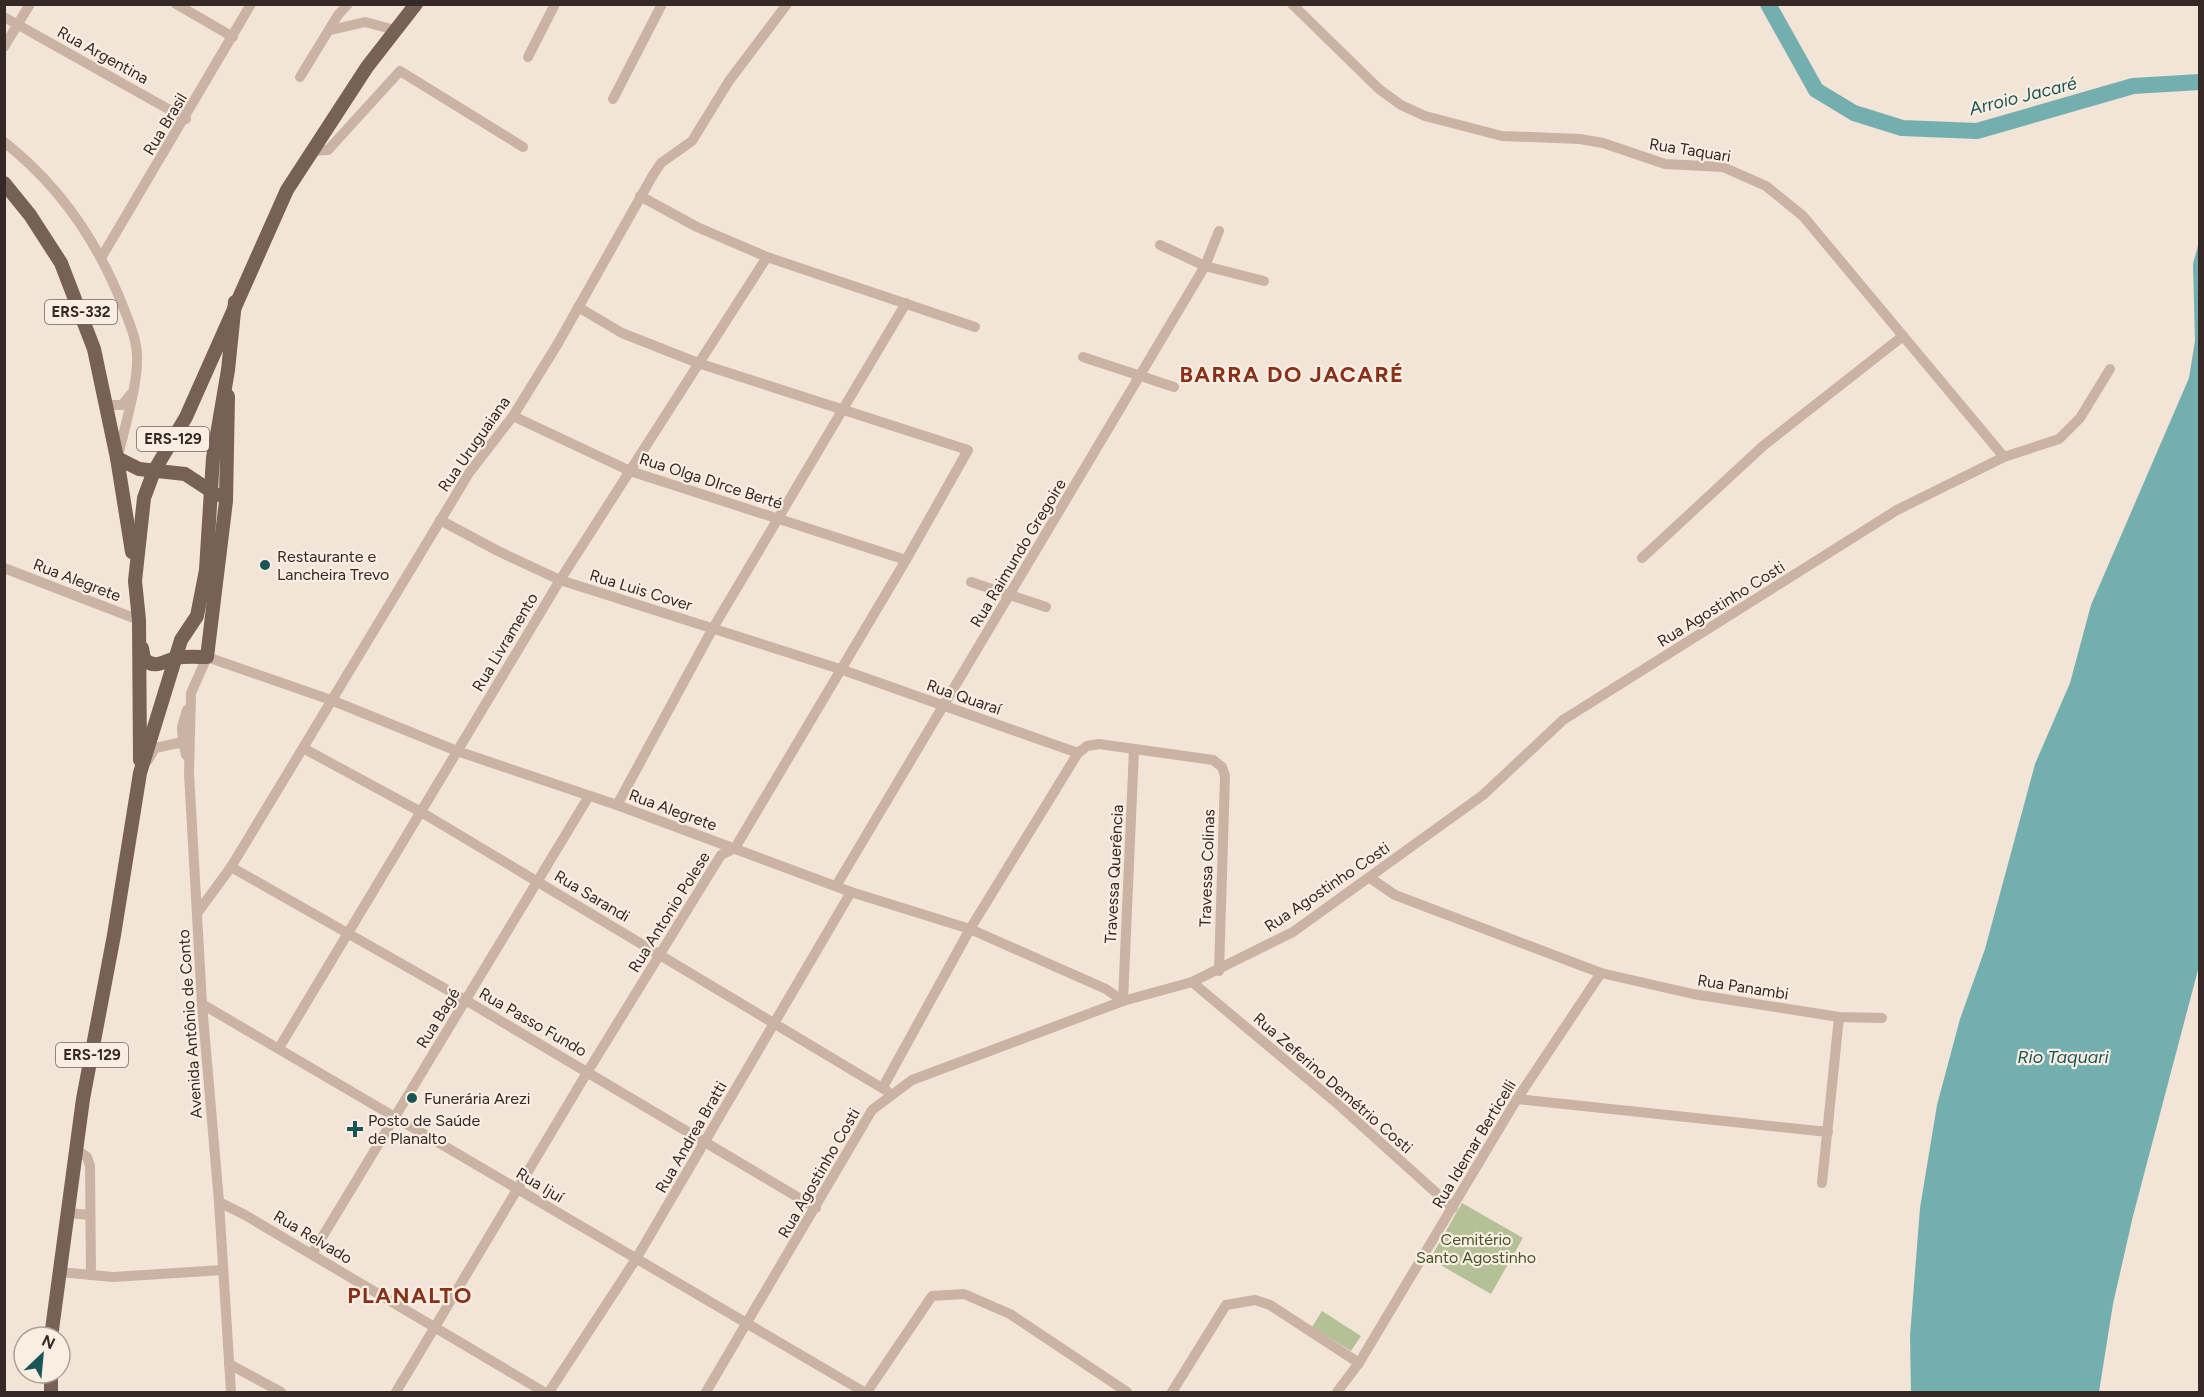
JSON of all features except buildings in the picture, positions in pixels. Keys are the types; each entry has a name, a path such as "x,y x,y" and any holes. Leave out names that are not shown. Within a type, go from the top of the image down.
{"main road":[{"name":"ERS-129","path":"140,773 139,620 135,581 144,498 154,471 186,417 235,302 287,190 310,152 395,30 416,4"},
{"name":"ERS-332","path":"4,183 30,215 61,262 94,350 117,458 135,581"},
{"name":"ERS-129","path":"52,1325 77,1150 140,773 174,658 181,640 197,616 201,599 213,492 215,440 228,369 235,302"},
{"path":"139,620 144,659 149,664 156,665 174,658 207,657 226,501 228,369"},
{"path":"117,458 139,469 185,474 226,501"}],"street":[{"path":"4,47 30,4"},
{"path":"176,4 233,37"},
{"name":"Rua Brasil","path":"101,258 186,119 251,4"},
{"path":"300,77 331,30 338,15 348,4"},
{"path":"528,57 555,4"},
{"path":"613,99 662,4"},
{"name":"Rua Uruguaiana","path":"198,912 231,867 469,473 513,416 640,196 662,163 692,141 729,81 788,4"},
{"name":"Rua Taquari","path":"1292,4 1379,89 1401,105 1425,116 1502,136 1580,139 1603,143 1665,164 1701,164 1723,167 1766,186 1803,216 2004,457"},
{"name":"Rua Argentina","path":"4,17 186,119"},
{"path":"331,30 365,22 395,30"},
{"path":"310,152 328,150 400,71 523,147"},
{"path":"4,142 34,169 75,215 101,258 134,339 137,372 117,458"},
{"path":"640,196 697,227 767,257 975,327"},
{"name":"Rua Raimundo Gregoire","path":"836,886 1012,595 1205,266 1219,231"},
{"path":"1160,245 1205,266 1264,281"},
{"name":"Rua Livramento","path":"279,1048 560,580 767,257"},
{"path":"617,805 713,628 906,303"},
{"path":"578,307 621,333 698,363 843,412"},
{"path":"1642,558 1763,446 1903,336"},
{"path":"1083,357 1174,387"},
{"name":"Rua Agostinho Costi","path":"706,1392 872,1110 912,1080 1123,1001 1192,982 1219,971 1293,932 1483,795 1563,720 1897,510 2004,457 2059,439 2080,418 2110,369"},
{"path":"105,405 122,405 130,395"},
{"name":"Rua Antonio Polese","path":"396,1392 588,1071 721,855 735,848 906,560 968,450 843,412"},
{"name":"Rua Olga DIrce Berté","path":"513,416 630,471 906,560"},
{"name":"Rua Luis Cover","path":"440,520 560,580 840,669"},
{"name":"Rua Alegrete","path":"4,568 139,620"},
{"path":"971,582 1046,607"},
{"name":"Avenida Antônio de Conto","path":"207,657 191,693 189,773 201,1004 219,1202 231,1392"},
{"name":"Rua Alegrete","path":"207,657 331,700 457,751 617,805 851,892 970,929 1106,990 1123,1001"},
{"name":"Rua Quaraí","path":"840,669 1078,753"},
{"path":"189,773 182,727 191,693"},
{"path":"140,773 155,748 183,742"},
{"path":"883,1087 970,929 1078,753 1087,746 1099,744 1134,749"},
{"name":"Rua Sarandi","path":"303,748 421,812 883,1087 892,1096"},
{"name":"Travessa Colinas","path":"1134,749 1213,760 1222,767 1225,776 1219,971"},
{"name":"Travessa Querência","path":"1123,1001 1134,749"},
{"name":"Rua Bagé","path":"312,1254 589,796"},
{"name":"Rua Passo Fundo","path":"231,867 467,1000 816,1208"},
{"name":"Rua Panambi","path":"1370,878 1395,895 1601,973 1693,994 1839,1017 1882,1018"},
{"name":"Rua Andrea Bratti","path":"546,1392 636,1259 851,892"},
{"name":"Rua Idemar Berticelli","path":"1337,1392 1359,1363 1517,1099 1601,973"},
{"name":"Rua Zeferino Demétrio Costi","path":"1192,982 1340,1106 1453,1208"},
{"name":"Rua Ijuí","path":"201,1004 865,1392"},
{"path":"1822,1183 1839,1017"},
{"path":"1517,1099 1828,1132"},
{"path":"77,1150 89,1161 91,1275"},
{"name":"Rua Relvado","path":"219,1202 546,1392"},
{"path":"68,1213 90,1215"},
{"path":"59,1272 113,1277 223,1270"},
{"path":"865,1392 932,1296 964,1294 1010,1314 1127,1392"},
{"path":"1172,1392 1226,1305 1248,1301 1255,1300 1270,1305 1359,1363"},
{"path":"229,1364 280,1392"}],"green space":[{"name":"Cemitério Santo Agostinho","path":"1462,1203 1523,1238 1491,1294 1430,1259"},
{"path":"1322,1311 1361,1336 1351,1351 1312,1327"}],"water":[{"name":"Rio Taquari","path":"2199,242 2199,966 2133,1216 2113,1304 2099,1392 1911,1392 1910,1336 1920,1208 1937,1105 1960,1019 1985,949 2035,764 2070,683 2091,605 2189,378 2195,341 2193,264"}],"waterway":[{"name":"Arroio Jacaré","path":"1768,4 1816,90 1854,113 1902,128 1977,131 2133,86 2200,82"}],"place":[{"name":"Restaurante e Lancheira Trevo","path":"265,565"},
{"name":"Funerária Arezi","path":"412,1098"},
{"name":"Posto de Saúde de Planalto","path":"355,1129"}],"district":[{"name":"BARRA DO JACARÉ","path":"1292,374"},
{"name":"PLANALTO","path":"410,1295"}]}
